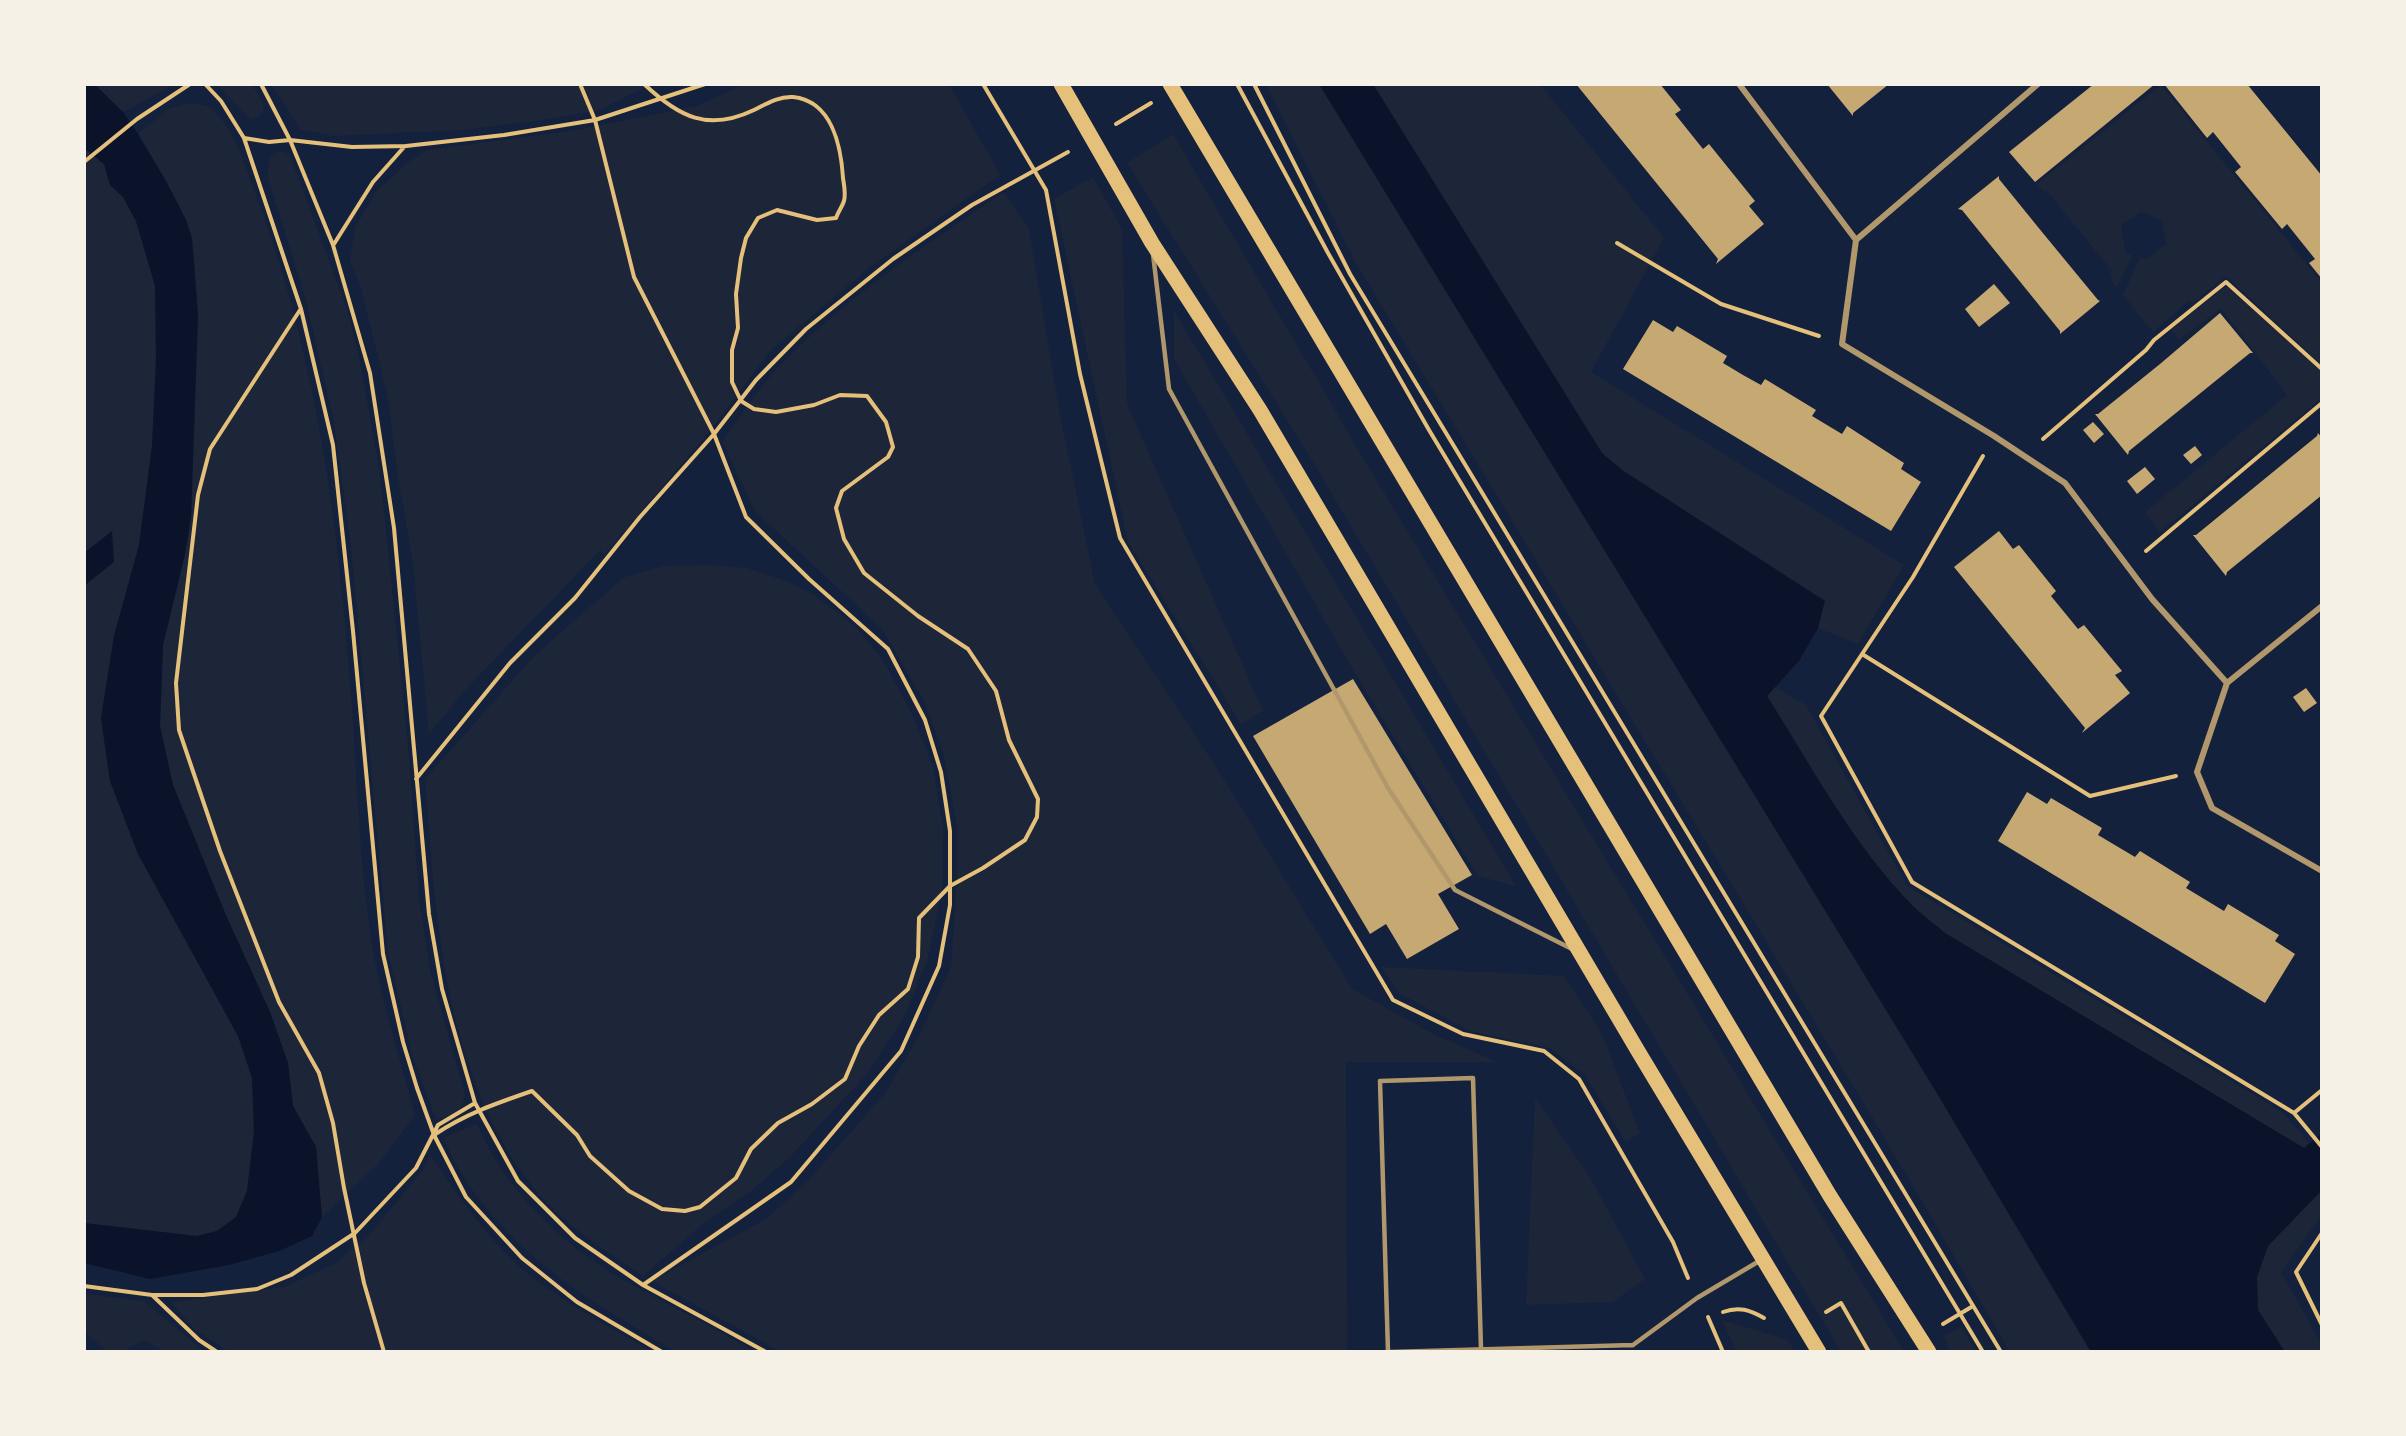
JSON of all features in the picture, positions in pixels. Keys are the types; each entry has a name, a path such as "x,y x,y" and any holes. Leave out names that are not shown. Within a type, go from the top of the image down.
{"main road":[{"path":"1061,84 1152,243 1260,410 1580,954 1819,1352"},
{"path":"1170,84 1830,1196 1929,1352"}],"street":[{"path":"1739,84 1856,240"},
{"path":"2038,84 1856,240 1842,344 1994,436 2065,483 2152,599 2227,683"},
{"path":"2322,606 2227,683 2197,772 2212,808 2322,872"}],"lane":[{"path":"1152,243 1169,389 1388,788 1455,890 1580,954"},
{"path":"1480,1349 1473,1078 1380,1080 1389,1352 1633,1346 1697,1298 1764,1259"},
{"path":"1633,1346 1633,1352"}],"path":[{"path":"84,162 137,119 190,84"},
{"path":"205,84 221,101 244,138 301,309 333,445 383,954 404,1042 434,1135 466,1197 522,1258 577,1302 662,1352"},
{"path":"261,84 290,140 333,245 370,373 388,483 429,914 440,979 475,1103 518,1181 575,1238 643,1285 766,1352"},
{"path":"580,84 595,120 634,277 714,434 746,517 809,579 888,649 925,720 941,772 950,831 950,905 939,966 901,1051 791,1182 643,1285"},
{"path":"434,1135 456,1120 478,1110 532,1091 577,1135 591,1156 629,1191 662,1209 685,1211 700,1207 736,1178 751,1149 778,1124 812,1104 845,1078 859,1046 879,1015 908,989 918,957 919,918 950,886 983,868 1025,840 1037,817 1038,799 1010,740 996,691 968,649 918,616 864,573 844,539 836,508 842,491 888,457 893,447 886,422 867,396 840,395 814,405 776,412 754,409 741,401 732,382 732,350 738,328 736,294 746,238 758,218 777,210 818,220 836,218 844,199 838,139 826,116 809,101 791,97 775,99 751,111 720,122 696,118 658,97 644,84"},
{"path":"244,138 268,142 290,140 352,147 406,146 504,135 595,120 658,97 705,84"},
{"path":"983,84 1046,190 1080,374 1120,538 1132,559 1393,1000 1463,1034 1544,1052 1579,1078 1673,1242 1724,1352"},
{"path":"1238,84 1328,253 1429,430 1983,1352"},
{"path":"1254,84 1350,274 2001,1352"},
{"path":"333,245 373,182 406,146"},
{"path":"416,778 510,663 575,598 640,517 714,434 756,380 806,329 893,259 972,205 1035,169"},
{"path":"1617,243 1721,304 1842,344"},
{"path":"2024,456 2146,350 2154,340 2226,282 2322,369"},
{"path":"301,309 210,450 198,495 176,683 179,730 220,851 279,1002 319,1073 333,1123 364,1283 384,1352"},
{"path":"2127,566 2322,404"},
{"path":"1994,436 1912,577 1821,716 1912,882 2294,1113 2322,1147"},
{"path":"1862,654 2090,796 2197,772"},
{"path":"2294,1113 2322,1090"},
{"path":"84,1286 152,1295 203,1295 257,1289 291,1275 355,1233 416,1168 438,1125 475,1103"},
{"path":"2322,1233 2296,1272 2322,1325"},
{"path":"152,1295 199,1340 217,1352"}],"shaded area":[{"path":"84,84 94,84 123,112 166,181 186,220 192,238 198,315 191,517 185,554 163,645 160,726 173,785 225,913 270,1012 288,1063 293,1106 316,1147 322,1217 312,1236 279,1251 229,1265 150,1279 84,1263 84,1223 197,1236 217,1231 236,1217 247,1191 254,1131 252,1078 238,1036 138,854 110,781 101,718 114,636 139,545 152,446 156,359 155,286 136,221 123,197 110,185 104,164 84,148"},
{"path":"94,84 169,84 167,89 123,112"},
{"path":"216,84 252,84 263,103 263,112 257,118 251,119"},
{"path":"271,84 651,84 599,110 542,120 461,130 334,136 301,130"},
{"path":"744,84 949,84 1000,175 869,268 770,351 709,432 604,555 600,550 465,690 429,734 413,563 397,471 388,399 361,287 350,261 355,227 377,191 407,163 427,150 577,130 697,106"},
{"path":"1266,84 1319,84 1935,1090 2091,1352 2010,1352 1883,1135 1355,261"},
{"path":"1319,84 1373,84 1602,453 1622,470 1825,601 1818,628 1799,661 1767,696 1853,833 1892,884 1914,907 1945,933 2304,1148 2322,1133 2322,1190 2268,1246 2257,1277 2258,1310 2285,1352 2091,1352 1935,1090"},
{"path":"1373,84 1540,84 1664,238 1591,372 1904,565 1858,644 1818,628 1824,601 1622,470 1602,453"},
{"path":"2161,85 2322,283 2322,365 2226,276 2193,303 2189,301 2153,332 2123,295 2140,257 2146,260 2166,244 2162,220 2141,212 2121,225 2125,252 2132,255 2117,288 2110,280 2112,278 2109,274 2112,271 2046,190 2044,192 2037,184"},
{"path":"186,104 205,105 216,112 239,150 279,262 310,380 339,563 362,865 369,924 383,997 415,1116 377,1165 322,1217 316,1147 293,1106 288,1063 270,1012 225,913 173,785 160,726 163,645 185,554 191,517 198,315 192,238 186,220 166,181 138,134 168,109"},
{"path":"1173,134 1362,456 1904,1352 1841,1352 1310,457 1127,163"},
{"path":"84,148 104,164 110,185 123,197 136,221 155,286 156,359 152,446 139,545 114,636 101,718 110,781 138,854 238,1036 252,1078 254,1131 247,1192 236,1217 217,1231 197,1236 84,1223"},
{"path":"284,151 290,156 347,309 359,357 380,473 408,745 419,899 430,970 465,1095 459,1109 436,1120 412,1054 388,952 351,547 334,422 306,300 267,175 270,157 277,152"},
{"path":"1093,177 1122,229 1127,404 1263,711 1241,724 1128,542 1054,199"},
{"path":"1004,192 1029,229 1060,415 1095,584 1218,770 1352,989 1437,1036 1498,1062 1346,1062 1347,1352 781,1352 652,1281 766,1219 806,1183 886,1092 920,1034 951,967 957,876 957,827 944,755 925,703 882,629 756,512 722,442 774,372 827,321 943,233"},
{"path":"2226,286 2322,371 2322,398 2160,532 2145,512 2287,395 2221,308 2179,340 2171,329"},
{"path":"1174,311 1516,886 1478,876 1355,673 1174,359"},
{"path":"112,531 114,562 84,586 84,553"},
{"path":"712,565 747,568 789,582 815,596 855,626 884,662 911,712 933,767 943,827 942,890 928,958 904,1017 868,1073 789,1158 750,1192 704,1223 643,1276 575,1228 550,1206 507,1150 483,1102 464,1051 450,997 434,887 425,779 535,655 623,578 662,566"},
{"path":"1774,687 1806,705 1907,886 2274,1107 2284,1114 2309,1143 2304,1148 1945,933 1913,907 1872,858 1835,805 1767,696"},
{"path":"1381,967 1564,976 1601,1032 1640,1133 1626,1142 1585,1075 1550,1048 1470,1031 1399,993"},
{"path":"1535,1098 1590,1177 1645,1279 1613,1302 1526,1305"},
{"path":"477,1124 493,1156 520,1194 550,1226 583,1254 618,1277 754,1352 677,1351 601,1306 546,1267 521,1246 477,1197 443,1138"},
{"path":"430,1155 482,1226 507,1255 545,1287 566,1301 653,1352 230,1352 194,1329 171,1302 284,1287 334,1264 370,1234 423,1170"},
{"path":"2322,1190 2322,1215 2281,1272 2322,1345 2322,1352 2285,1352 2258,1310 2257,1277 2268,1246"},
{"path":"84,1294 144,1301 205,1352 166,1352 143,1340 122,1352 108,1352 84,1331"},
{"path":"1722,1320 1788,1340 1795,1352 1737,1352"},
{"path":"1961,1327 1976,1352 1950,1352 1944,1336"}],"building":[{"path":"1576,84 1660,84 1681,110 1675,114 1703,149 1709,144 1755,201 1749,206 1764,224 1716,264 1718,259"},
{"path":"1827,84 1889,84 1853,113 1853,116"},
{"path":"2094,84 2155,84 2035,182 2009,152"},
{"path":"2164,84 2247,84 2322,176 2322,279 2309,263 2315,259 2287,224 2282,229 2235,172 2241,167 2213,132 2207,138"},
{"path":"1999,176 1999,179 2100,301 2060,334 2060,331 1962,210 1958,209"},
{"path":"1994,284 2010,303 1979,327 1965,309"},
{"path":"2220,313 2253,353 2250,353 2129,451 2128,455 2095,414 2098,414 2160,364"},
{"path":"1653,320 1673,332 1677,326 1727,356 1723,363 1761,385 1765,379 1816,410 1812,416 1842,434 1847,426 1904,463 1901,469 1921,482 1891,531 1623,369"},
{"path":"2093,422 2104,434 2094,443 2083,430"},
{"path":"2318,433 2322,438 2322,495 2227,572 2226,576 2193,535 2196,535"},
{"path":"2195,446 2202,455 2191,464 2183,455"},
{"path":"2145,467 2155,479 2137,494 2127,481"},
{"path":"1999,531 2013,549 2019,545 2056,591 2051,596 2078,629 2084,625 2122,671 2115,675 2130,693 2082,733 2085,728 1954,567"},
{"path":"1353,679 1472,875 1438,894 1459,929 1407,959 1386,924 1370,934 1253,736"},
{"path":"2306,688 2317,703 2304,712 2293,697"},
{"path":"2027,792 2047,804 2051,798 2102,828 2098,835 2135,857 2140,851 2190,882 2186,888 2224,911 2228,904 2279,935 2275,941 2295,954 2265,1003 1998,841"}]}
